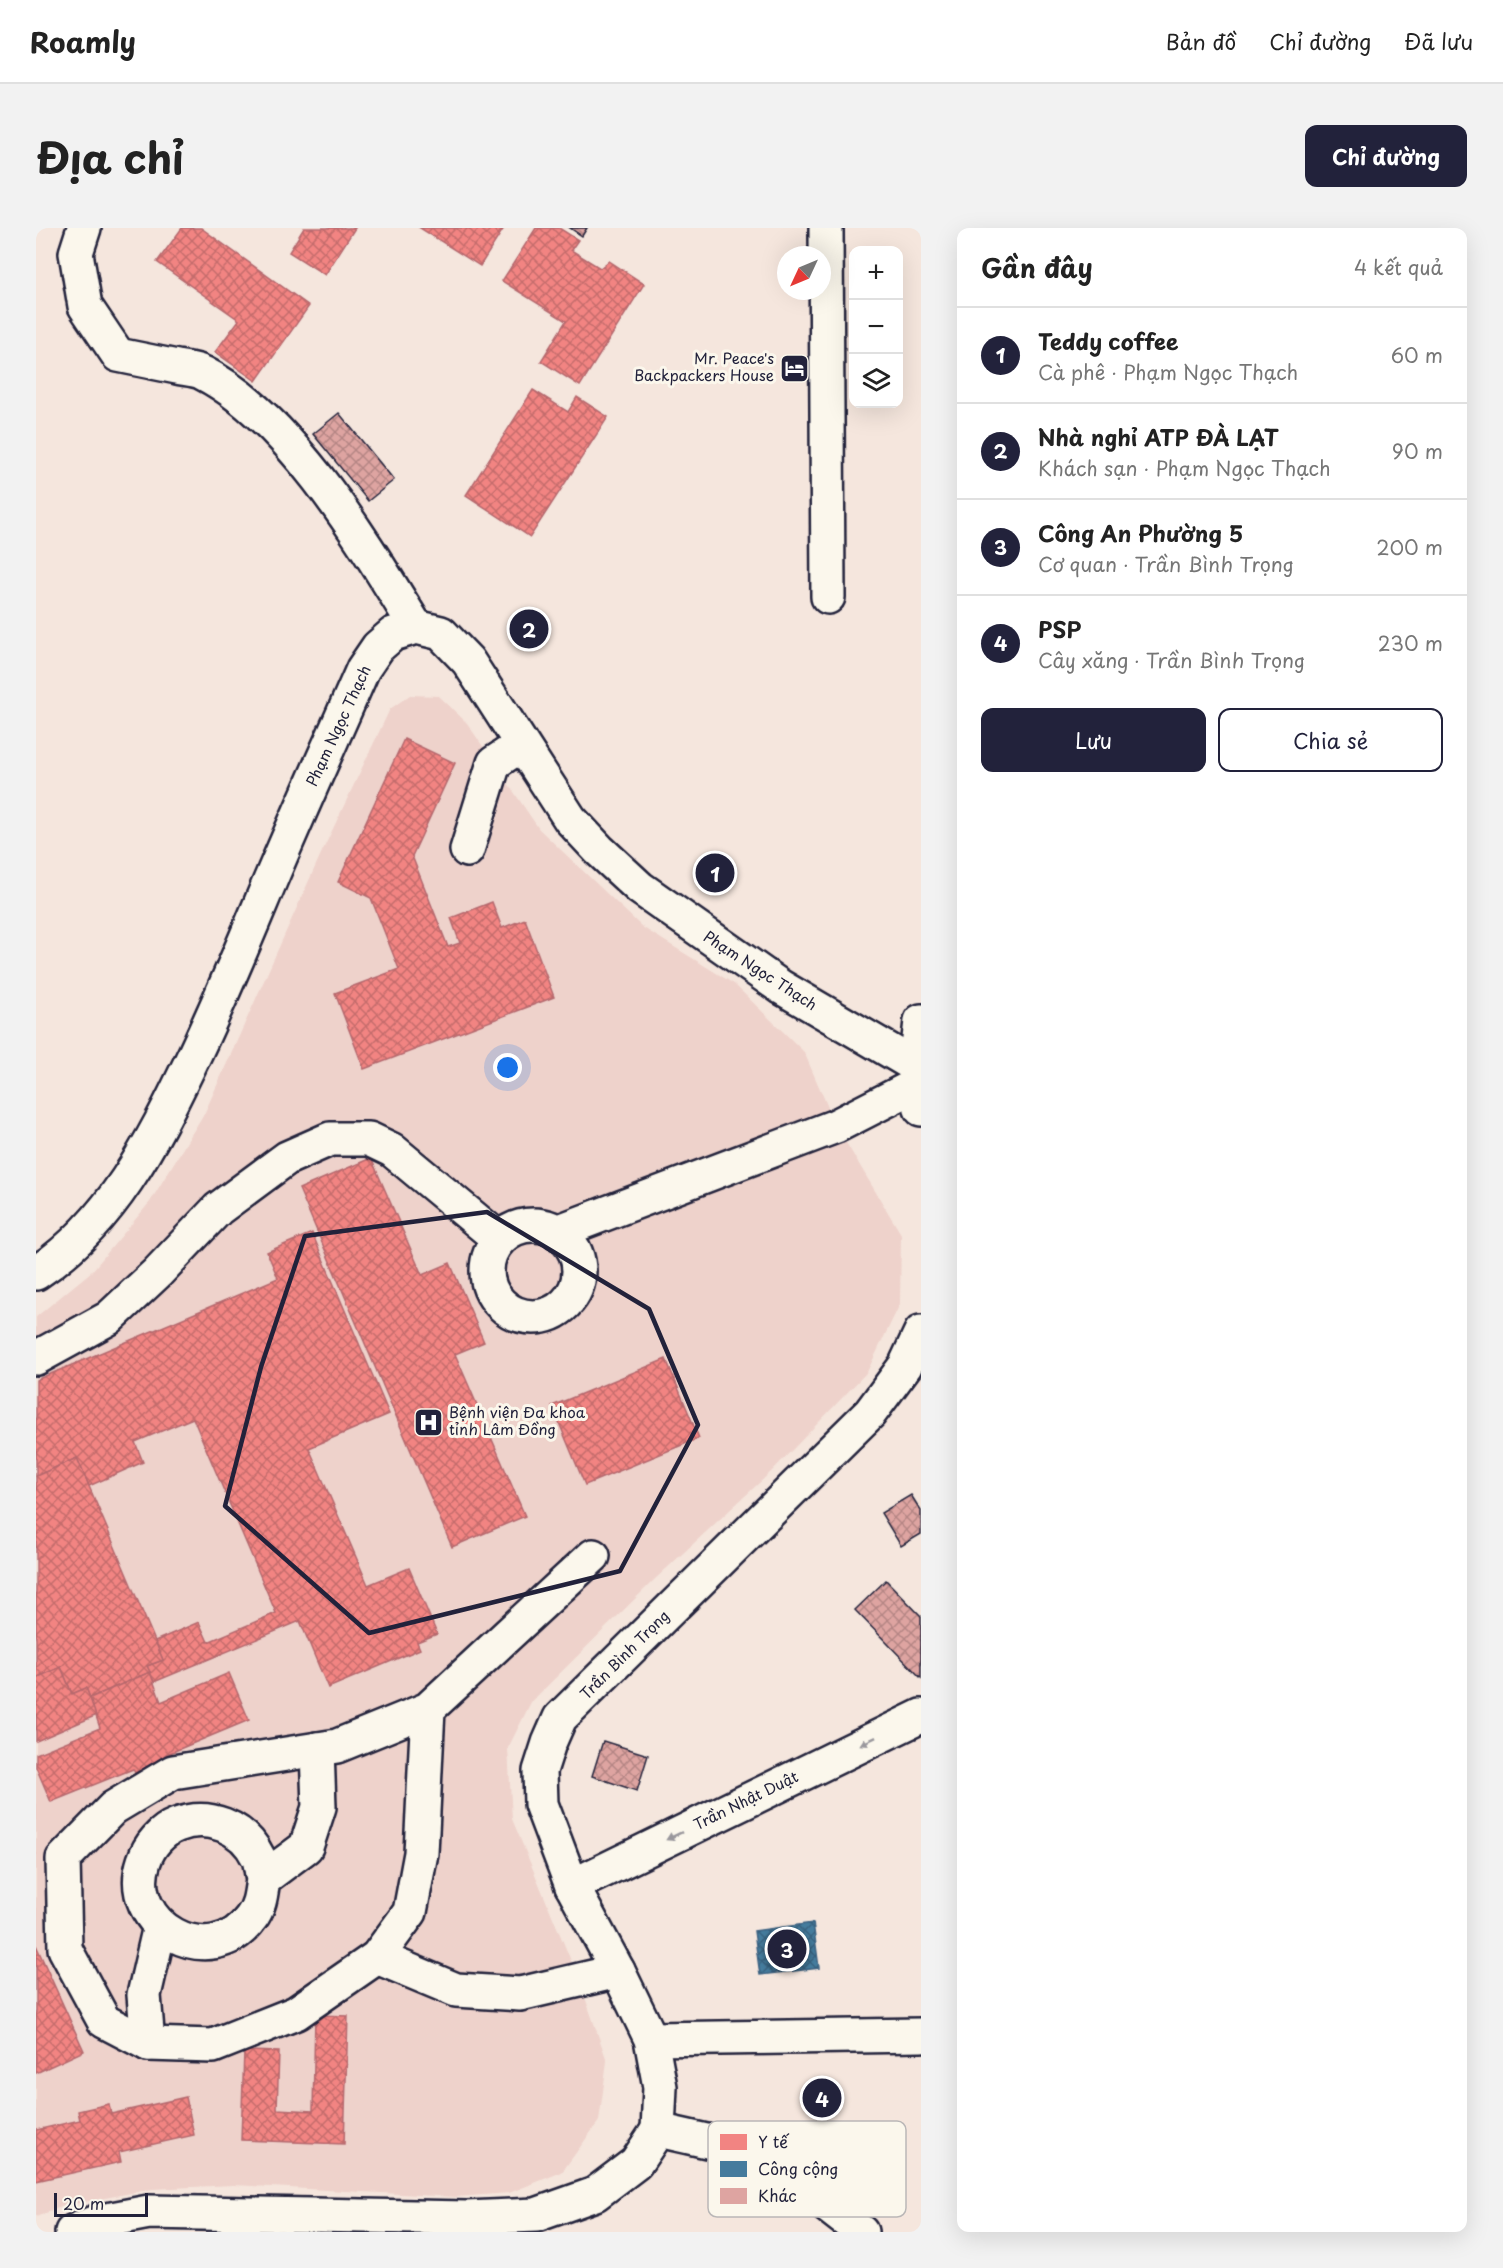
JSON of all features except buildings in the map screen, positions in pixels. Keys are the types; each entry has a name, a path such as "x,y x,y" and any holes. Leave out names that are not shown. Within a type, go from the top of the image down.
{"street":[{"path":"84,228 76,253 85,306 118,355 202,372 248,403 290,446 329,494 367,547 416,627"},
{"path":"826,228 828,597"},
{"name":"Phạm Ngọc Thạch","path":"36,1274 57,1260 83,1237 121,1190 161,1126 218,1006 363,669 378,647 393,634 416,627 441,633 468,661 570,819 640,888 781,987 919,1090"},
{"path":"467,850 494,763 521,745"},
{"path":"557,1232 836,1126 919,1090 921,1021"},
{"path":"36,1358 109,1318 157,1273 218,1209 287,1158 330,1139 369,1139 392,1150 499,1239"},
{"path":"526,1225 543,1226 557,1232 568,1242 576,1255 579,1269 578,1284 571,1297 561,1308 548,1315 534,1317 519,1315 506,1309 495,1298 488,1283 486,1267 490,1252 499,1239 511,1230 526,1225"},
{"name":"Trần Bình Trọng","path":"658,2130 660,2087 651,2039 618,1971 572,1886 541,1804 540,1771 549,1743 560,1718 870,1413 905,1366 921,1332"},
{"path":"428,1710 421,1853 410,1912 377,1957 296,2013 213,2046 148,2044 104,2021 65,1949 63,1859 113,1808 173,1772 337,1746 428,1710 593,1556"},
{"name":"Trần Nhật Duật","path":"572,1886 921,1716"},
{"path":"263,1879 306,1847 320,1807 316,1749"},
{"path":"194,1820 213,1821 232,1828 248,1841 259,1859 263,1879 260,1899 251,1918 237,1932 218,1941 198,1943 177,1938 160,1926 147,1910 141,1891 140,1872 147,1853 159,1837 175,1826 194,1820"},
{"path":"148,2044 144,1995 160,1926"},
{"path":"377,1957 456,1990 520,1994 618,1971"},
{"path":"651,2039 921,2035"},
{"path":"72,2232 96,2222 149,2212 462,2225 536,2215 595,2194 636,2163 658,2130 708,2141"},
{"path":"842,2217 861,2232"}],"highlighted area":[{"path":"487,1212 649,1309 698,1425 620,1571 369,1633 225,1506 261,1367 305,1236"}],"shaded area":[{"name":"Bệnh viện Đa khoa tỉnh Lâm Đồng","path":"410,695 439,696 467,723 539,829 642,927 734,984 804,1052 836,1126 901,1234 900,1304 867,1372 771,1472 654,1580 531,1702 508,1748 512,1819 579,1980 607,2061 599,2121 562,2172 509,2193 456,2197 233,2185 152,2189 63,2206 36,2217 36,1317 92,1271 150,1202 205,1112 320,856 390,709"}],"place":[{"name":"Mr. Peace's Backpackers House","path":"795,368"},
{"name":"Nhà nghỉ ATP ĐÀ LẠT","path":"529,629"},
{"name":"Teddy coffee","path":"715,873"},
{"name":"Bệnh viện Đa khoa tỉnh Lâm Đồng","path":"428,1422"},
{"name":"Công An Phường 5","path":"787,1949"},
{"name":"PSP","path":"822,2098"}]}
